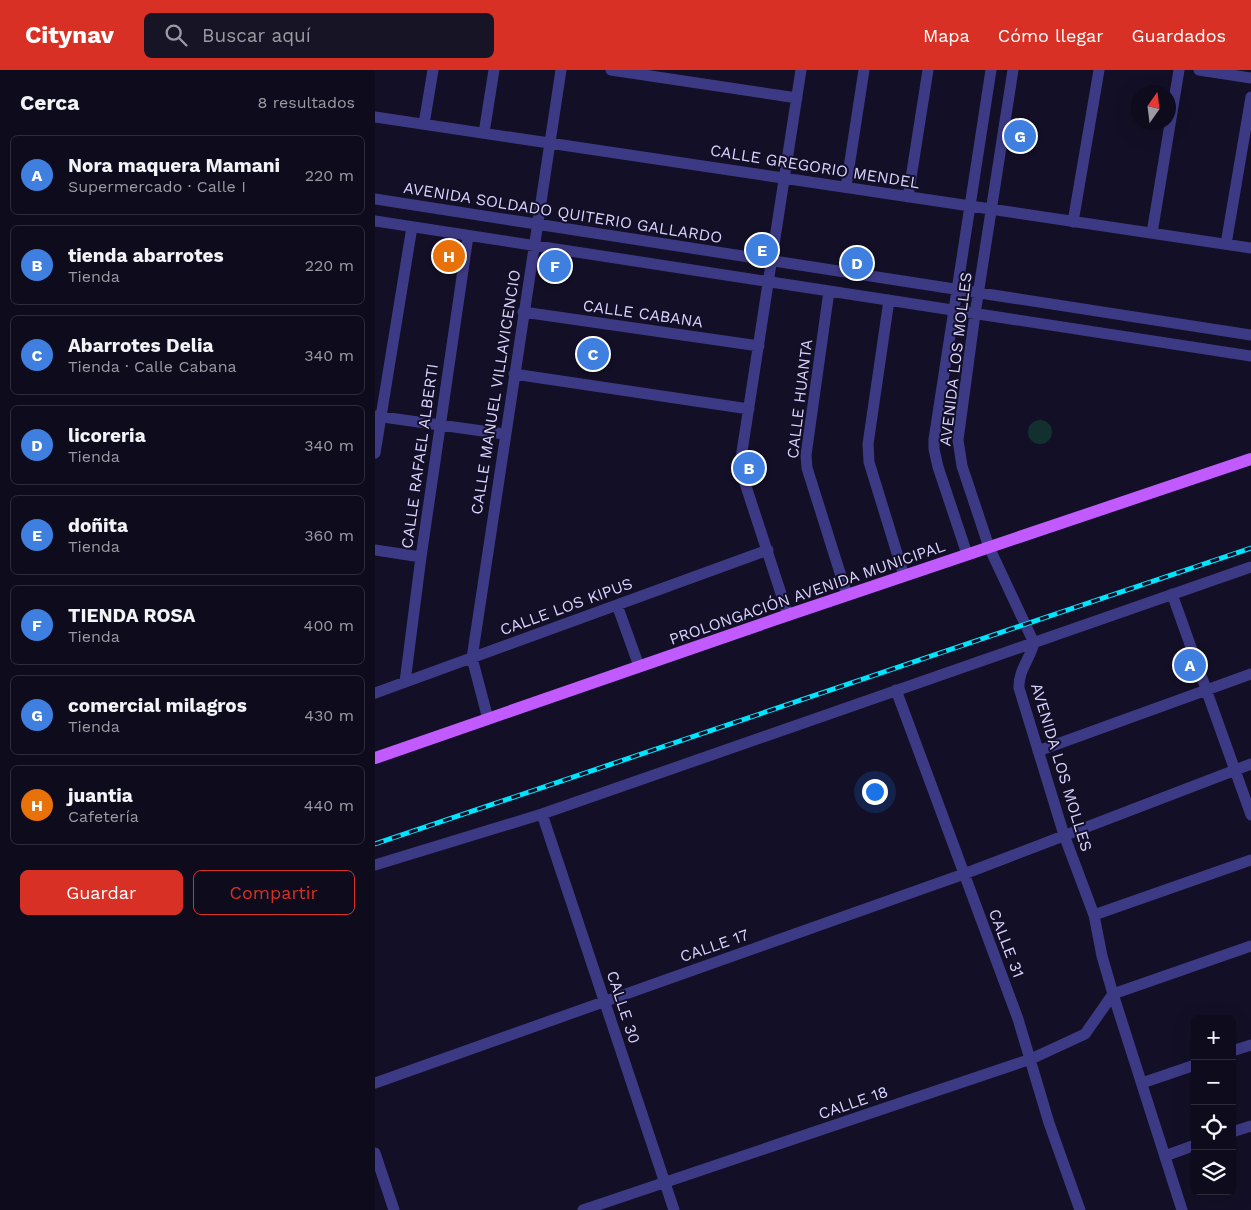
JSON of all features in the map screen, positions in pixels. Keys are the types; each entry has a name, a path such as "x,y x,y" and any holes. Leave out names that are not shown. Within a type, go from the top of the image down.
{"main road":[{"name":"PROLONGACIÓN AVENIDA MUNICIPAL","path":"375,758 639,666 1251,458"}],"street":[{"path":"424,124 433,70"},
{"path":"484,133 495,70"},
{"name":"CALLE MANUEL VILLAVICENCIO","path":"488,719 472,658 504,434 561,70"},
{"path":"611,70 797,98"},
{"path":"788,615 742,474 741,458 801,70"},
{"path":"845,188 864,70"},
{"path":"908,197 928,70"},
{"name":"AVENIDA LOS MOLLES","path":"967,554 937,467 934,439 991,70"},
{"name":"AVENIDA LOS MOLLES","path":"1013,70 978,293 958,448 962,466 989,547 1034,643 1018,680 1019,688 1064,835 1094,915 1102,956 1113,994 1182,1210"},
{"path":"1073,222 1099,70"},
{"path":"1152,233 1179,70"},
{"path":"1199,70 1251,78"},
{"path":"1226,244 1251,97"},
{"name":"CALLE GREGORIO MENDEL","path":"375,117 1251,248"},
{"name":"AVENIDA SOLDADO QUITERIO GALLARDO","path":"375,199 1251,335"},
{"path":"375,221 1251,356"},
{"path":"375,453 378,416 412,227"},
{"name":"CALLE RAFAEL ALBERTI","path":"405,682 421,557 468,236"},
{"name":"CALLE HUANTA","path":"829,291 806,455 807,468 847,595"},
{"path":"889,300 868,444 869,462 904,576"},
{"name":"CALLE CABANA","path":"523,312 759,346"},
{"path":"514,374 749,409"},
{"path":"378,416 504,434"},
{"path":"375,550 421,557"},
{"name":"CALLE LOS KIPUS","path":"375,693 768,550"},
{"path":"375,865 542,814 1251,566"},
{"path":"1172,594 1251,815"},
{"path":"617,605 639,666"},
{"path":"1038,751 1251,674"},
{"name":"CALLE 31","path":"896,690 1018,1019 1049,1123 1080,1210"},
{"name":"CALLE 17","path":"375,1083 963,874 1251,764"},
{"name":"CALLE 30","path":"542,814 674,1210"},
{"path":"1094,915 1251,860"},
{"path":"1113,994 1251,946"},
{"name":"CALLE 18","path":"583,1210 1031,1059 1085,1034 1113,994"},
{"path":"1236,1050 1251,1045"},
{"path":"1142,1084 1191,1066"},
{"path":"1236,1131 1251,1126"},
{"path":"1165,1156 1191,1147"},
{"path":"375,1153 395,1210"}],"green space":[{"path":"1040,420 1049,423 1052,432 1049,441 1040,444 1031,441 1028,432 1031,423"}],"railway":[{"path":"375,844 1251,548"}],"place":[{"name":"comercial milagros","path":"1020,136"},
{"name":"doñita","path":"762,250"},
{"name":"juantia","path":"449,256"},
{"name":"licoreria","path":"857,263"},
{"name":"TIENDA ROSA","path":"555,266"},
{"name":"Abarrotes Delia","path":"593,354"},
{"name":"tienda abarrotes","path":"749,468"},
{"name":"Nora maquera Mamani","path":"1190,665"}]}
